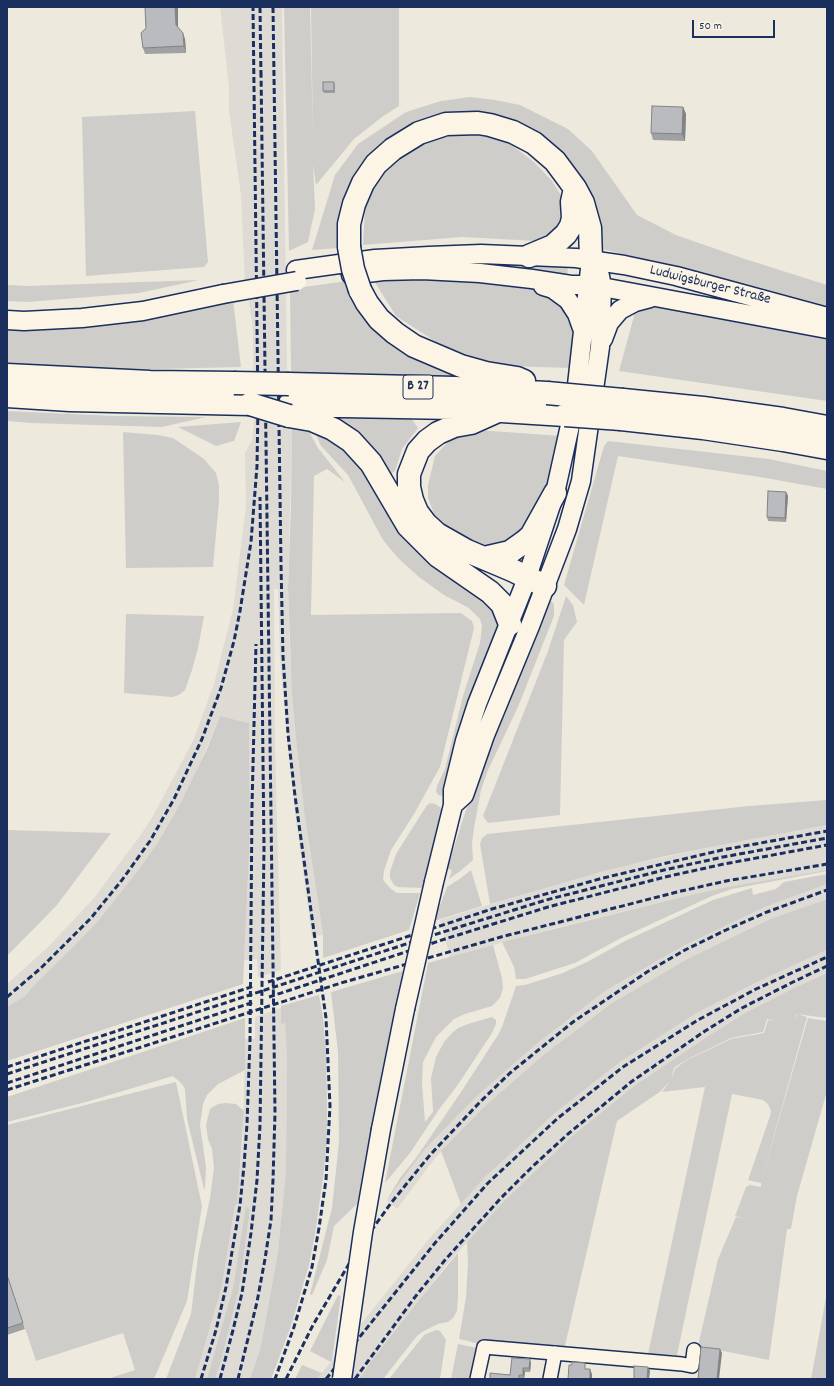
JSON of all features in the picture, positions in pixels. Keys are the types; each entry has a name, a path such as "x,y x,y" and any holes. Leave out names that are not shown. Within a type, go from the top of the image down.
{"highway":[{"name":"B 27","path":"545,403 517,378 486,373 461,366 414,346 394,333 379,319 367,303 360,290 348,247 349,224 354,204 362,183 376,164 393,149 419,133 432,128 453,124 478,123 490,125 513,132 524,138 544,150 555,161 575,188 583,203 590,228 592,260"},
{"path":"529,256 553,246 566,234 571,226 573,218 572,202 575,188"},
{"name":"B 27","path":"7,375 126,381 240,397 289,402 500,410 545,403"},
{"name":"B 27","path":"289,402 455,388 545,403 622,409 703,408 783,419 827,427"},
{"name":"B 27","path":"7,396 70,400 240,397"},
{"name":"B 27","path":"289,402 312,420 334,429 351,441 371,463 408,526 438,556 490,592 502,604 510,624"},
{"name":"B 27","path":"622,409 703,428 827,448"},
{"name":"B 27","path":"500,410 471,423 454,426 438,433 427,441 418,451 409,474 409,487 417,512 426,524 437,534 452,544 484,558 532,583"},
{"path":"484,558 510,552 531,536 555,493"},
{"name":"B 27","path":"422,540 462,562 506,582 515,585 532,583"}],"main road":[{"name":"Ludwigsburger Straße","path":"296,276 383,259 481,254 592,260 676,276 827,317"},
{"path":"592,260 600,347"},
{"name":"Ludwigsburger Straße","path":"296,276 422,270 480,273 570,285 595,286 827,329"},
{"path":"7,312 93,307 223,290 296,276"},
{"path":"532,279 553,289 568,300 577,314 583,329"},
{"path":"453,805 464,795 490,724 530,626 532,583 555,493 575,403 583,329 595,286"},
{"path":"7,320 24,321 82,318 143,311 223,290"},
{"path":"342,1379 363,1232 381,1129 405,1010 453,805 453,790 465,741 477,704 510,624 532,583 567,529 581,481 600,347 609,323 617,312 624,307 635,302 655,297"}],"street":[{"path":"477,1379 484,1347 692,1366 694,1350"},
{"path":"550,1379 555,1353"}],"shaded area":[{"path":"220,7 282,7 287,366 292,431 288,588 290,656 297,748 308,838 323,935 312,937 288,749 280,657 278,589 274,589 275,745 281,970 258,977 257,959 244,960 250,832 249,723 220,716 195,775 181,802 157,844 136,873 97,922 73,947 35,984 25,996 7,1007 7,984 48,947 94,898 153,816 193,741 214,684 233,609 246,506 245,453 252,440 254,424 253,330 245,285 241,195 229,111 229,88"},
{"path":"284,7 310,7 313,140 311,7 399,7 399,106 354,139 316,185 313,164 315,209 308,242 289,251"},
{"path":"470,97 520,105 568,129 592,151 637,215 676,235 827,285 827,306 765,289 602,249 589,189 571,163 549,142 498,116 372,159 342,204 339,248 312,250 335,175 358,144 406,112 441,101"},
{"path":"195,111 208,262 204,267 86,276 82,117"},
{"path":"471,134 506,141 534,162 552,181 564,200 565,216 557,230 537,241 462,237 363,245 365,208 377,179 401,154 438,137"},
{"path":"504,262 568,265 567,278 414,266"},
{"path":"371,276 513,283 559,296 578,326 573,368 503,366 444,347 396,316"},
{"path":"199,280 139,293 27,302 7,301 7,285 27,286"},
{"path":"347,281 467,378 291,373 290,289"},
{"path":"233,300 241,367 114,370 7,365 7,328"},
{"path":"658,304 827,335 827,401 619,371 636,309"},
{"path":"7,411 114,416 206,417 162,427 7,421"},
{"path":"325,412 409,415 418,428 402,449 395,471 387,477"},
{"path":"241,422 234,441 216,446 178,427"},
{"path":"292,424 308,430 318,448 345,482 327,469 314,476 311,615 461,613 472,621 474,628 440,767 414,814 391,850 384,871 383,880 397,893 420,893 409,930 323,958 323,935 305,817 292,694 288,588"},
{"path":"477,430 562,436 551,487 520,541 486,547 452,531 438,522 433,511 428,498 428,485 435,456 459,433"},
{"path":"123,432 173,438 204,459 216,473 219,485 219,501 213,567 126,568"},
{"path":"315,432 335,440 488,598 501,626 446,794 443,796 438,795 436,791 437,786 445,769 463,696 480,643 482,626 480,619 469,608 444,595 419,577 398,558 383,540 348,475 321,446"},
{"path":"608,441 769,459 827,471 827,489 760,477 618,456 584,605 564,585 604,446"},
{"path":"566,596 573,605 577,622 564,640 560,815 488,823 483,816 548,651"},
{"path":"551,601 554,604 554,616 518,707 488,770 481,790 472,843 473,860 449,879 452,870 447,869 466,810 547,606"},
{"path":"126,614 204,616 192,670 185,690 179,695 172,697 124,693"},
{"path":"220,716 249,723 250,832 243,984 7,1061 7,1007 25,996 35,984 73,947 97,922 136,873 157,844 181,802 207,749"},
{"path":"827,800 827,825 661,857 601,872 490,904 480,844 482,838 487,834 749,806"},
{"path":"431,803 440,807 442,812 422,888 398,887 394,885 390,878 390,872 396,854 427,805"},
{"path":"827,825 827,870 727,887 678,898 554,928 450,957 440,920 543,888 628,865 721,845"},
{"path":"7,830 111,833 57,905 8,955 7,924"},
{"path":"471,870 482,906 434,921 447,887"},
{"path":"827,870 732,889 712,896 623,937 575,963 525,979 516,979 514,967 502,942 727,887"},
{"path":"827,874 827,884 765,907 683,946 605,991 534,1046 476,1097 425,1149 387,1200 400,1178 416,1158 498,1035 516,986 525,985 563,973 587,962 625,941 713,900 752,888 753,895 776,889 784,882"},
{"path":"827,884 827,899 770,919 689,958 612,1003 542,1056 484,1107 435,1158 397,1209 387,1200 425,1149 476,1097 534,1046 605,991 683,946 765,907"},
{"path":"827,899 827,950 753,984 695,1014 620,1062 555,1113 484,1178 461,1204 441,1151 484,1107 542,1056 612,1003 689,958 770,919"},
{"path":"493,945 502,978 503,988 500,998 492,1006 454,1019 436,1037 423,1062 422,1083 425,1122 433,1112 431,1078 436,1057 444,1042 458,1028 492,1017 496,1020 496,1024 492,1033 410,1153 385,1183 428,963"},
{"path":"827,950 827,973 745,1013 708,1036 634,1086 571,1137 504,1201 448,1263 372,1360 359,1379 317,1379 428,1240 484,1178 555,1113 620,1062 695,1014 753,984"},
{"path":"403,971 357,1204 334,1226 327,1260 312,1295 310,1294 332,1208 339,1142 338,1052 331,992"},
{"path":"827,973 827,1018 798,1014 807,1017 761,1182 808,1018 827,1021 827,1091 797,1196 791,1229 787,1229 769,1360 698,1346 718,1259 736,1217 747,1219 735,1216 746,1187 750,1185 761,1187 761,1183 748,1180 771,1111 768,1104 763,1100 732,1094 677,1355 648,1354 705,1087 662,1092 671,1080 661,1091 617,1121 564,1350 480,1344 459,1339 466,1297 468,1263 467,1242 504,1201 571,1137 634,1086 745,1013","holes":["767,1019 775,1021 768,1020 764,1033 731,1039 685,1061 675,1069 671,1080 674,1068 684,1061 731,1038 763,1032"]},
{"path":"319,995 326,1052 327,1141 315,1234 309,1265 291,1326 271,1379 250,1379 261,1346 278,1251 286,1171 287,1057 285,1023 281,1024 281,1006"},
{"path":"281,1008 281,1023 285,1023 287,1057 286,1171 278,1251 261,1346 250,1379 215,1379 239,1289 250,1210 247,1207 233,1288 211,1370 207,1379 195,1379 222,1286 235,1205 243,1141 245,1039 255,1039 255,1017"},
{"path":"245,1018 245,1070 218,1084 207,1095 203,1104 200,1125 206,1167 204,1189 187,1119 185,1089 173,1076 86,1102 7,1122 7,1097"},
{"path":"176,1082 202,1206 187,1301 154,1379 107,1379 135,1370 123,1333 36,1361 7,1274 7,1125"},
{"path":"218,1104 236,1104 244,1111 237,1204 235,1205 222,1286 195,1379 166,1379 191,1314 198,1256 210,1198 214,1168 212,1149 208,1139 206,1125 210,1109"},
{"path":"246,1206 250,1210 239,1289 215,1379 207,1379 233,1288"},
{"path":"458,1253 457,1311 453,1318 448,1322 438,1324 422,1332 417,1336 383,1379 359,1379 419,1300"},
{"path":"827,1292 827,1379 811,1379"},
{"path":"338,1295 341,1296 331,1362 310,1351"},
{"path":"436,1330 440,1331 446,1340 440,1379 389,1379 424,1335"},
{"path":"458,1344 477,1348 471,1379 451,1379"},
{"path":"302,1365 322,1373 317,1379 295,1379"}],"building":[{"path":"145,7 175,7 176,25 183,33 184,46 143,48 141,33 146,28"},
{"path":"323,82 334,82 334,91 323,91"},
{"path":"652,106 683,107 682,134 651,133"},
{"path":"768,491 786,492 785,518 767,517"},
{"path":"7,1275 23,1323 7,1328"},
{"path":"701,1347 720,1349 717,1379 698,1379"},
{"path":"512,1358 530,1359 529,1368 523,1368 523,1375 519,1375 519,1379 490,1379 490,1373 510,1375"},
{"path":"572,1362 585,1363 585,1369 590,1369 590,1379 568,1379 569,1365 572,1365"},
{"path":"634,1366 648,1367 647,1379 634,1379"}],"railway":[{"path":"7,997 41,968 91,918 122,880 150,841 174,799 202,739 221,688 234,641 251,542 257,466 258,406 253,7"},
{"path":"260,7 261,78"},
{"path":"273,7 283,656 288,734 295,796 326,1018 330,1106 326,1180 312,1267 294,1327 275,1379"},
{"path":"238,1379 257,1302 271,1220 275,1113 261,72"},
{"path":"220,1379 242,1293 257,1180 260,1125 264,848 260,497"},
{"path":"201,1379 216,1330 226,1287 240,1205 244,1166 250,1040 252,806 256,644"},
{"path":"268,982 492,909 603,878 722,850 827,831"},
{"path":"7,1074 546,900 664,870 723,857 827,838"},
{"path":"269,997 548,907 665,877 724,864 827,845"},
{"path":"7,1090 341,983 501,937 726,881 827,864"},
{"path":"286,1379 313,1325 356,1252 391,1203 430,1155 480,1102 510,1073 573,1022 647,972 685,950 767,912 827,890"},
{"path":"326,1379 435,1243 488,1183 558,1118 623,1067 698,1020 756,989 827,957"},
{"path":"355,1379 415,1297 445,1260 501,1198 568,1134 631,1082 705,1031 742,1008 827,966"},
{"path":"7,1067 254,986"},
{"path":"7,1083 254,1002"}]}
